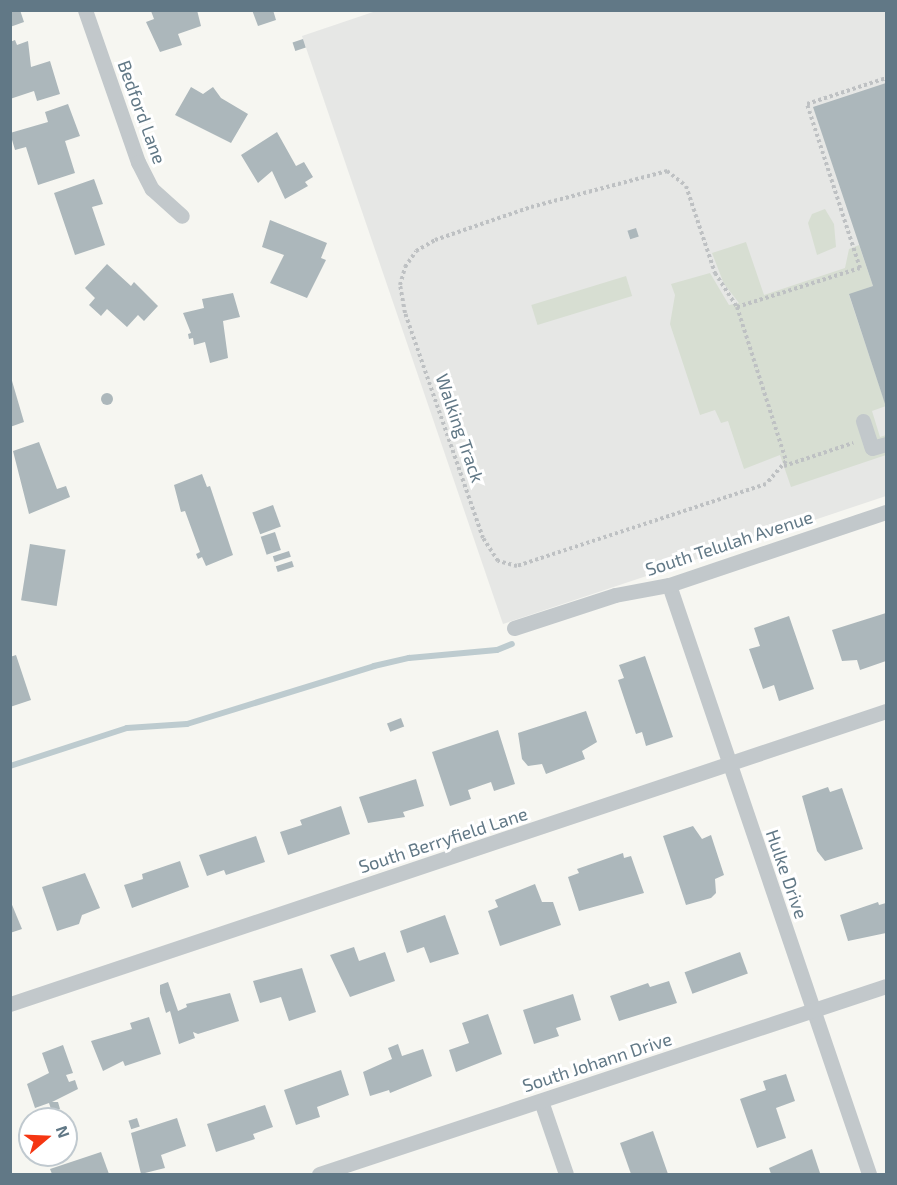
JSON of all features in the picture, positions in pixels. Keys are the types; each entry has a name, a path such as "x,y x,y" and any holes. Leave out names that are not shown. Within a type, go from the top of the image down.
{"street":[{"name":"Bedford Lane","path":"85,10 138,162 152,189 182,216"},
{"path":"863,421 872,448 886,444"},
{"name":"South Telulah Avenue","path":"514,628 615,596 669,585 886,512"},
{"name":"Hulke Drive","path":"669,585 869,1174"},
{"name":"South Berryfield Lane","path":"10,1004 886,711"},
{"name":"South Johann Drive","path":"319,1174 886,986"},
{"path":"541,1101 566,1174"}],"path":[{"path":"736,307 860,268 807,105 886,78"},
{"name":"Walking Track","path":"662,170 674,173 686,186 714,273 736,307 783,448 784,466 766,484 612,536 518,566 498,561 483,538 405,313 400,285 409,260 435,240 531,207 662,170"},
{"path":"784,466 868,438"}],"shaded area":[{"path":"379,10 886,11 886,496 503,624 302,36"},
{"path":"825,209 834,224 836,247 817,255 808,223 812,214"},
{"path":"746,242 764,295 845,268 849,249 859,245 873,286 849,295 886,406 872,411 880,437 886,435 886,455 791,487 780,455 744,469 728,421 721,423 715,410 700,415 670,324 675,295 671,284 710,273 729,305 739,303 724,284 712,253"},
{"path":"626,276 632,296 537,325 531,305"}],"building":[{"path":"10,10 20,10 24,22 10,27"},
{"path":"197,10 201,26 178,34 182,45 160,52 146,22 154,19 151,11"},
{"path":"252,10 273,10 276,20 258,26"},
{"path":"303,39 306,48 295,51 293,42"},
{"path":"15,40 17,45 28,41 31,67 50,61 60,94 37,101 34,91 10,99 10,42"},
{"path":"886,83 886,407 849,294 873,286 813,107"},
{"path":"191,87 203,94 213,87 221,98 248,114 231,143 175,115"},
{"path":"68,104 80,136 65,141 75,173 38,185 26,147 15,150 10,133 48,122 45,112"},
{"path":"277,132 296,166 304,162 313,177 305,182 308,186 285,199 272,171 258,183 241,155"},
{"path":"94,179 103,204 92,207 105,245 75,255 54,193"},
{"path":"270,220 327,243 321,258 326,260 307,298 270,283 284,255 262,247"},
{"path":"636,228 639,237 630,239 627,231"},
{"path":"107,264 131,286 134,282 158,306 144,321 138,315 127,327 107,309 101,316 89,305 95,298 85,288"},
{"path":"233,293 240,317 223,321 228,358 210,363 205,342 194,345 193,338 189,339 188,334 191,333 183,313 204,308 202,299"},
{"path":"10,374 24,422 10,427"},
{"path":"107,393 113,399 107,405 101,399"},
{"path":"39,442 57,489 66,486 70,497 29,514 13,451"},
{"path":"202,474 207,487 210,486 233,555 206,566 202,557 198,559 196,554 200,552 185,511 181,512 174,485"},
{"path":"273,505 281,527 260,534 252,513"},
{"path":"275,532 281,550 267,555 261,537"},
{"path":"30,544 66,550 57,606 21,600"},
{"path":"289,551 291,557 275,562 273,556"},
{"path":"292,561 294,567 278,572 276,566"},
{"path":"886,613 886,661 860,670 857,660 842,661 832,630"},
{"path":"789,616 814,689 779,701 774,685 763,689 749,649 760,646 754,628"},
{"path":"16,655 31,700 10,707 10,657"},
{"path":"645,656 673,737 646,746 642,732 636,734 618,680 624,678 619,665"},
{"path":"586,711 597,742 582,751 585,759 546,774 542,764 528,766 522,759 518,733"},
{"path":"401,718 404,726 390,732 387,723"},
{"path":"498,730 515,784 494,791 491,782 468,790 471,799 450,806 432,752"},
{"path":"416,779 424,806 403,812 405,817 368,823 359,797"},
{"path":"828,787 830,792 842,788 863,849 825,861 817,851 802,796"},
{"path":"341,806 350,834 288,855 280,832 302,825 300,820"},
{"path":"693,826 702,839 711,835 724,875 715,879 716,893 711,898 686,905 663,836"},
{"path":"256,836 265,862 226,875 224,870 207,876 199,855"},
{"path":"623,853 624,858 631,856 644,893 579,911 568,877 579,873 577,869"},
{"path":"180,861 189,887 132,908 124,885 143,879 142,874"},
{"path":"85,873 100,908 82,915 79,924 57,931 42,887"},
{"path":"535,884 542,902 553,902 561,925 500,946 488,911 498,907 495,900"},
{"path":"10,900 22,929 10,933"},
{"path":"878,902 879,905 886,903 886,933 848,941 840,915"},
{"path":"445,915 459,954 430,963 424,947 407,953 400,931"},
{"path":"354,947 359,961 385,952 395,981 350,997 330,955"},
{"path":"740,952 748,974 692,994 685,972"},
{"path":"302,968 316,1012 289,1021 281,997 260,1003 253,981"},
{"path":"669,981 677,1003 619,1021 610,996 648,983 650,987"},
{"path":"168,982 178,1011 187,1007 186,1004 230,993 239,1021 198,1034 193,1032 195,1038 179,1044 170,1011 166,1013 160,993 160,985"},
{"path":"573,994 581,1020 556,1028 559,1036 534,1044 523,1010"},
{"path":"488,1014 502,1054 456,1072 449,1050 469,1043 462,1023"},
{"path":"149,1017 161,1054 125,1066 123,1061 103,1071 91,1041 132,1029 130,1023"},
{"path":"398,1044 402,1056 423,1049 432,1076 390,1093 389,1090 370,1096 363,1072 392,1059 388,1048"},
{"path":"63,1045 73,1073 66,1075 69,1082 75,1080 78,1089 52,1102 58,1102 59,1107 50,1107 49,1103 35,1107 27,1084 49,1073 42,1053"},
{"path":"341,1070 349,1095 317,1107 320,1117 296,1125 284,1090"},
{"path":"786,1074 795,1101 776,1108 786,1138 757,1148 740,1099 766,1090 763,1081"},
{"path":"265,1105 273,1127 253,1134 255,1139 216,1152 207,1124"},
{"path":"137,1118 140,1127 131,1129 128,1121"},
{"path":"177,1118 186,1146 161,1155 165,1168 141,1174 131,1133"},
{"path":"653,1131 668,1174 631,1174 620,1143"},
{"path":"812,1149 820,1173 771,1174 769,1168"},
{"path":"101,1152 109,1174 52,1174 50,1169 56,1167 78,1167 78,1160"}],"waterway":[{"path":"10,766 127,728 187,724 374,666 409,658 497,650 512,644"}]}
